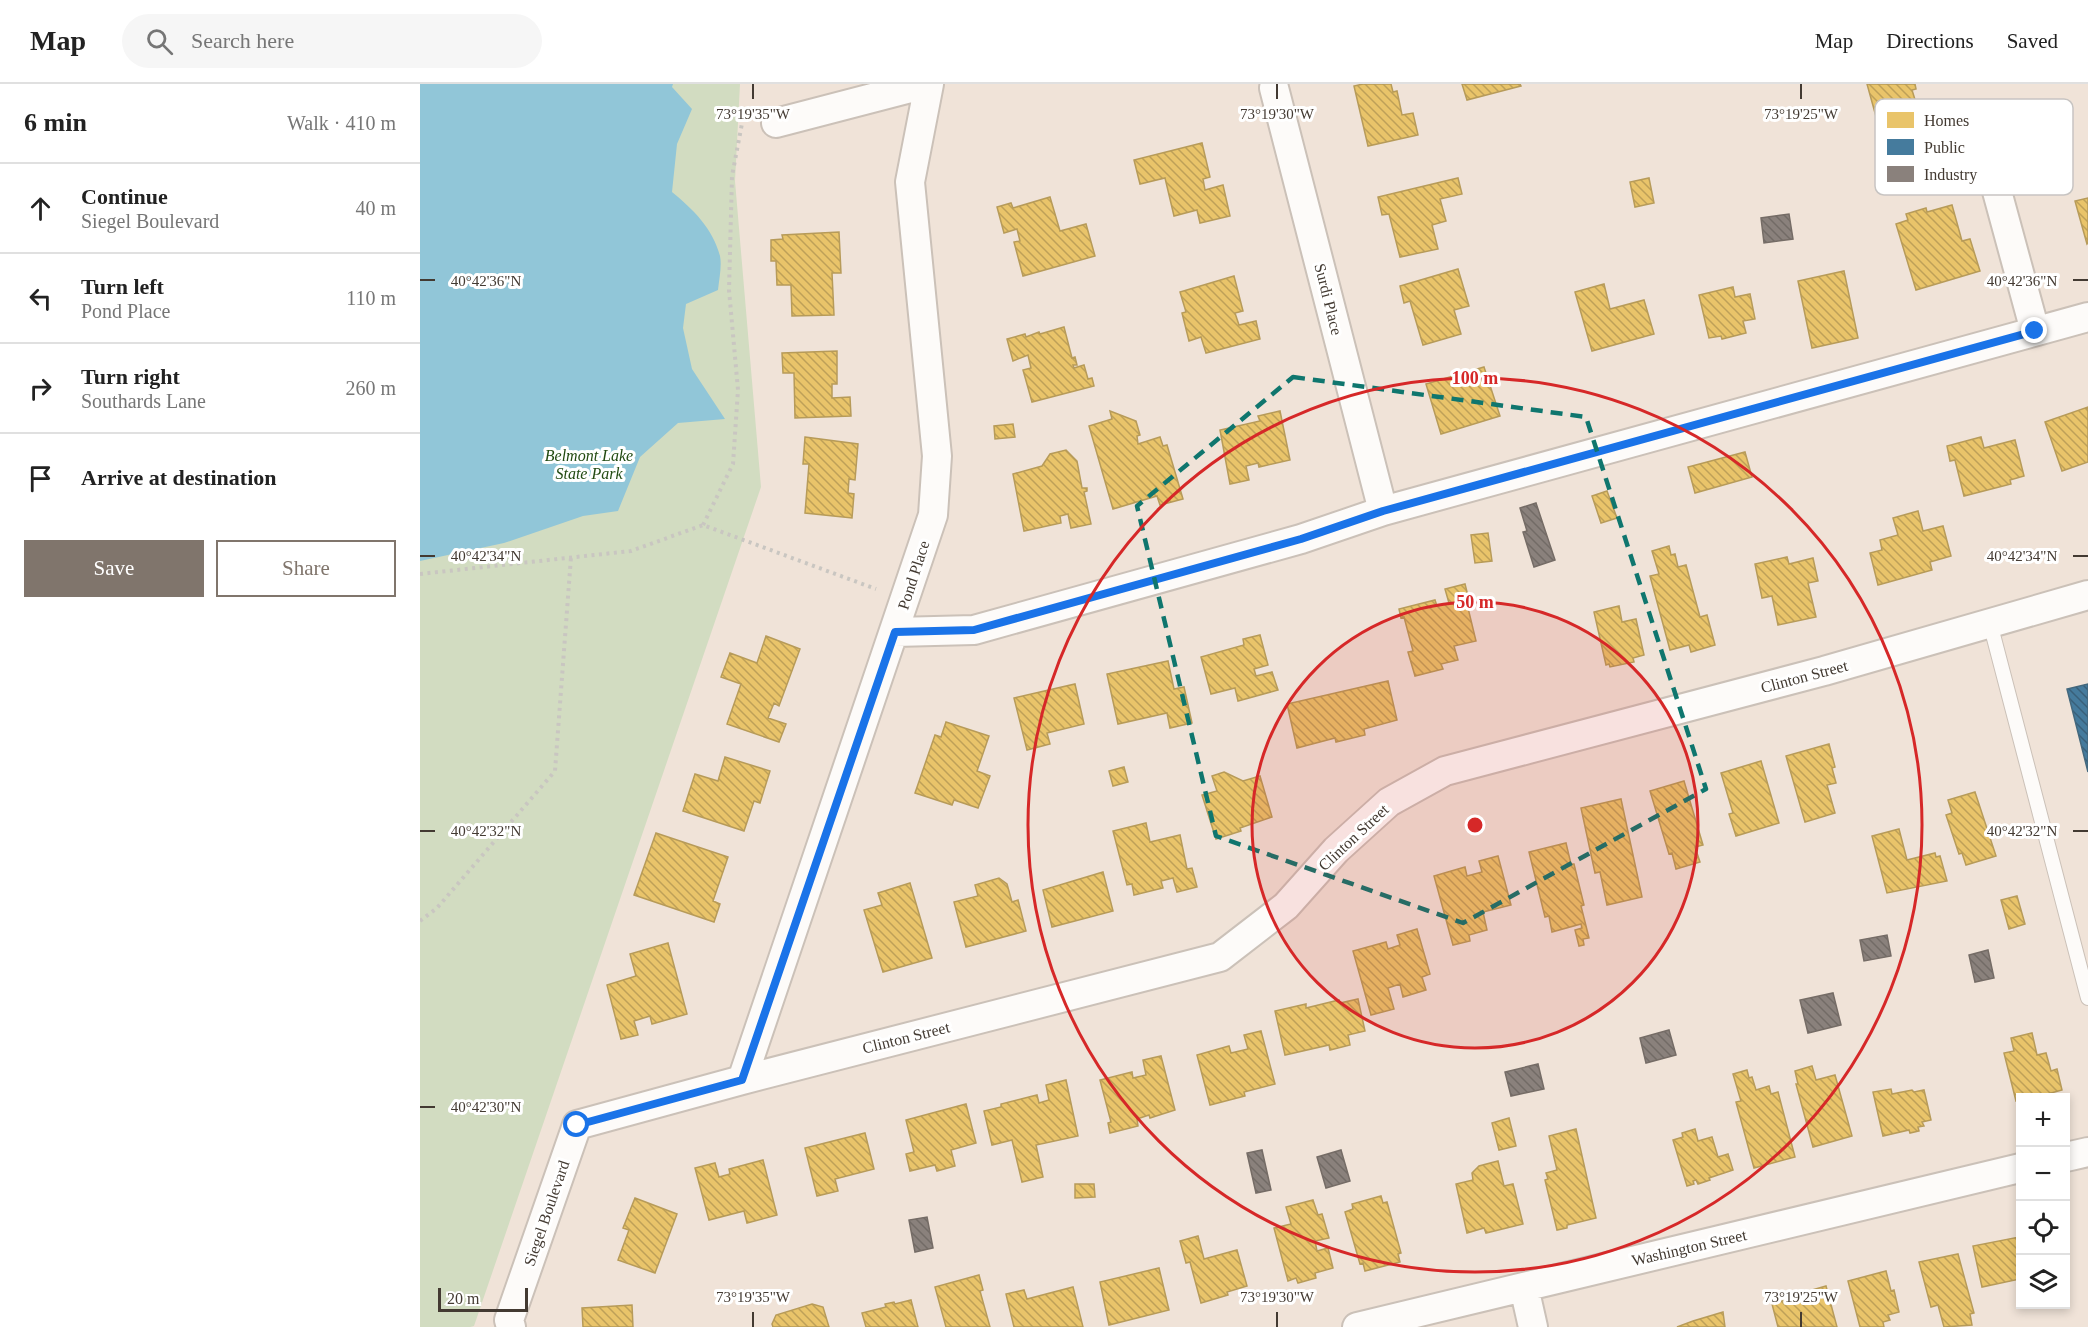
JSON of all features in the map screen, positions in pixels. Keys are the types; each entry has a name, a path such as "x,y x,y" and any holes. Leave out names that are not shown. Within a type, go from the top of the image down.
{"street":[{"path":"776,123 927,84"},
{"name":"Pond Place","path":"742,1080 933,515 937,456 910,182 927,84"},
{"name":"Surdi Place","path":"1274,88 1383,511"},
{"path":"1998,195 2035,331"},
{"path":"895,632 974,630 1301,539 1383,511 2088,317"},
{"name":"Clinton Street","path":"742,1080 1220,957 1286,906 1336,849 1389,802 1445,771 1812,674 2088,595"},
{"name":"Siegel Boulevard","path":"511,1327 509,1320 577,1125 742,1080"},
{"path":"2070,1156 2088,1152"},
{"name":"Washington Street","path":"1357,1327 2016,1169"},
{"path":"1524,1287 1533,1327"}],"lane":[{"path":"1990,623 2088,998"}],"path":[{"path":"703,525 733,464 738,390 729,290 732,187 744,113"},
{"path":"420,574 631,551 703,525 905,600"},
{"path":"420,921 437,908 555,771 571,557"}],"highlighted area":[{"path":"1293,377 1586,417 1706,789 1463,923 1216,836 1137,506"}],"green space":[{"name":"Belmont Lake State Park","path":"420,84 740,84 735,181 761,487 474,1326 470,1327 420,1327"}],"water":[{"path":"420,84 673,84 672,87 692,109 677,144 672,192 695,213 707,228 717,246 721,260 718,290 686,304 683,328 692,369 725,419 678,423 640,457 618,511 583,516 504,543 420,561"}],"building: Homes":[{"path":"1391,84 1393,92 1397,91 1402,115 1413,113 1418,135 1368,146 1354,86"},
{"path":"1462,84 1520,84 1521,86 1467,100"},
{"path":"1867,84 1915,84 1916,89 1912,90 1915,99 1875,99 1875,113"},
{"path":"1202,143 1210,177 1203,179 1205,190 1223,185 1230,216 1200,223 1197,210 1174,216 1165,178 1140,184 1134,160"},
{"path":"1458,178 1462,194 1440,199 1446,221 1432,225 1438,249 1400,257 1389,214 1382,215 1378,197"},
{"path":"1649,178 1654,203 1635,207 1630,182"},
{"path":"1050,197 1060,231 1086,224 1095,256 1023,276 1014,242 1020,241 1017,229 1004,233 997,207 1011,203 1013,208"},
{"path":"2088,198 2088,243 2087,244 2075,201"},
{"path":"1952,205 1962,241 1970,239 1980,271 1916,290 1896,224 1908,220 1906,214 1926,208 1927,212"},
{"path":"839,232 841,273 832,273 834,315 792,316 791,285 777,285 776,261 771,261 771,240 783,239 782,235"},
{"path":"1458,269 1469,306 1454,310 1461,334 1423,345 1410,301 1404,303 1400,286"},
{"path":"1844,271 1858,338 1812,348 1798,281"},
{"path":"1234,276 1243,311 1235,313 1239,325 1256,321 1260,339 1206,353 1201,337 1189,341 1182,313 1186,312 1180,292"},
{"path":"1604,284 1610,309 1644,300 1654,334 1592,351 1575,292"},
{"path":"1733,287 1735,297 1750,294 1755,319 1743,321 1746,333 1722,339 1721,336 1709,338 1699,295"},
{"path":"1064,327 1072,358 1075,357 1077,365 1073,365 1074,368 1084,365 1088,379 1092,378 1094,386 1032,402 1023,370 1031,368 1028,355 1013,361 1007,339 1025,334 1026,337"},
{"path":"837,351 837,384 832,384 832,398 850,397 851,416 795,418 794,373 783,373 782,353"},
{"path":"1484,367 1500,416 1441,434 1426,384"},
{"path":"2088,407 2088,462 2062,471 2045,422"},
{"path":"1110,411 1136,421 1140,435 1137,436 1138,444 1160,437 1163,446 1167,445 1183,499 1160,505 1157,496 1113,509 1089,426 1112,419"},
{"path":"1280,411 1290,460 1259,467 1258,463 1246,466 1249,480 1230,484 1220,430 1260,421 1258,416"},
{"path":"1013,424 1015,437 995,439 994,426"},
{"path":"805,437 858,444 855,480 849,479 848,493 854,494 852,518 805,513 809,464 803,464"},
{"path":"1981,437 1984,448 2015,440 2024,476 2010,480 2011,484 1964,496 1955,460 1950,461 1947,446"},
{"path":"1066,450 1077,461 1082,488 1087,488 1084,492 1091,524 1071,528 1068,514 1060,516 1061,523 1024,531 1013,474 1042,466 1050,454"},
{"path":"1745,452 1752,477 1695,493 1688,467"},
{"path":"1607,491 1617,518 1601,523 1592,496"},
{"path":"1918,511 1923,531 1943,526 1951,556 1930,562 1932,570 1878,585 1870,553 1882,550 1880,540 1898,535 1893,518"},
{"path":"1488,533 1492,561 1475,563 1471,535"},
{"path":"1669,546 1671,555 1675,554 1678,567 1686,565 1700,617 1707,615 1715,645 1691,652 1689,645 1670,650 1650,576 1659,574 1652,551"},
{"path":"1787,557 1789,564 1813,558 1818,581 1808,583 1816,617 1778,625 1772,596 1762,598 1755,564"},
{"path":"1465,584 1476,641 1454,646 1458,660 1441,664 1443,669 1415,676 1408,652 1413,651 1404,617 1401,618 1399,609 1435,600 1437,606 1449,603 1445,589"},
{"path":"1619,606 1622,622 1636,619 1644,655 1633,658 1634,662 1610,667 1609,664 1606,665 1594,612"},
{"path":"1260,635 1268,665 1254,669 1256,676 1272,672 1278,690 1238,701 1235,688 1211,694 1201,657 1244,645 1243,639"},
{"path":"766,636 800,649 779,706 774,703 768,718 786,724 779,742 727,724 741,684 721,677 730,653 757,663"},
{"path":"1168,661 1174,689 1184,687 1192,723 1170,728 1167,713 1118,724 1107,674"},
{"path":"1388,681 1397,720 1364,729 1365,735 1336,742 1335,738 1297,748 1287,704"},
{"path":"1075,684 1084,724 1047,733 1050,744 1027,750 1014,698"},
{"path":"946,722 989,736 977,771 990,776 978,808 954,800 952,805 915,793 935,735 941,737"},
{"path":"1829,744 1835,767 1832,768 1836,783 1827,785 1835,813 1805,822 1786,756"},
{"path":"725,757 770,771 760,803 754,801 744,831 683,811 695,774 718,781"},
{"path":"1761,761 1779,823 1736,836 1729,814 1733,813 1721,773"},
{"path":"1124,767 1128,782 1113,786 1109,771"},
{"path":"1224,772 1243,781 1260,776 1272,817 1216,839 1202,795 1217,791 1212,776"},
{"path":"1684,781 1703,845 1695,847 1700,862 1676,869 1672,853 1669,854 1650,791"},
{"path":"1975,792 1996,856 1966,865 1962,853 1959,854 1946,815 1952,813 1948,800"},
{"path":"1621,799 1642,897 1607,905 1600,872 1595,873 1581,808"},
{"path":"1146,823 1150,842 1180,835 1187,869 1192,868 1197,887 1177,892 1173,878 1161,881 1163,888 1134,895 1132,884 1127,885 1113,831"},
{"path":"1899,829 1907,860 1935,853 1936,857 1940,856 1947,881 1887,893 1872,836"},
{"path":"656,833 728,857 713,901 720,904 714,922 634,895"},
{"path":"1566,843 1571,864 1574,864 1584,905 1581,906 1589,938 1583,939 1584,945 1579,946 1575,930 1582,928 1581,924 1552,932 1549,916 1545,917 1529,852"},
{"path":"1498,856 1511,905 1483,912 1487,930 1469,935 1470,941 1453,945 1434,876 1465,867 1467,876 1482,872 1479,861"},
{"path":"1103,872 1113,911 1052,927 1043,890"},
{"path":"999,878 1007,884 1012,902 1018,900 1026,931 966,947 954,902 978,896 975,885"},
{"path":"910,883 932,958 883,972 864,910 882,905 878,893"},
{"path":"2017,896 2025,924 2009,929 2001,900"},
{"path":"1417,929 1430,974 1422,977 1426,990 1403,997 1400,984 1388,988 1394,1009 1371,1015 1353,951 1386,942 1388,949 1400,945 1397,935"},
{"path":"668,943 687,1014 652,1024 650,1016 634,1021 638,1035 621,1039 607,985 636,976 630,954"},
{"path":"1358,999 1365,1031 1348,1035 1350,1045 1330,1050 1329,1045 1285,1055 1275,1011 1306,1004 1306,1008 1339,1000 1340,1003"},
{"path":"1261,1031 1275,1084 1244,1092 1245,1096 1210,1105 1197,1055 1229,1046 1231,1053 1248,1049 1244,1035"},
{"path":"2032,1033 2037,1055 2046,1053 2051,1071 2057,1069 2062,1090 2051,1093 2016,1093 2016,1101 2004,1053 2014,1051 2011,1038"},
{"path":"1161,1056 1175,1110 1150,1118 1149,1115 1137,1119 1138,1126 1110,1133 1108,1123 1111,1122 1100,1080 1132,1072 1133,1078 1146,1075 1143,1060"},
{"path":"1812,1066 1816,1080 1835,1075 1852,1136 1813,1147 1796,1084 1798,1084 1795,1071"},
{"path":"1747,1070 1756,1090 1769,1086 1771,1094 1778,1092 1795,1157 1754,1168 1736,1102 1741,1101 1733,1074"},
{"path":"1066,1080 1078,1136 1036,1145 1043,1177 1022,1182 1012,1140 992,1145 984,1111 1037,1095 1039,1103 1049,1100 1046,1085"},
{"path":"1891,1089 1892,1094 1924,1090 1931,1120 1922,1122 1924,1126 1918,1127 1919,1131 1910,1133 1909,1130 1883,1136 1873,1092"},
{"path":"966,1104 976,1143 951,1150 955,1166 937,1171 935,1165 910,1171 906,1154 914,1152 906,1120"},
{"path":"1509,1118 1516,1146 1499,1150 1492,1123"},
{"path":"1576,1129 1596,1218 1567,1225 1567,1228 1557,1230 1545,1180 1548,1179 1546,1173 1557,1170 1549,1136"},
{"path":"1695,1129 1698,1141 1712,1137 1718,1157 1728,1154 1733,1170 1698,1184 1696,1180 1693,1181 1694,1184 1687,1186 1673,1140 1683,1137 1682,1133"},
{"path":"865,1133 874,1169 835,1179 838,1191 817,1196 805,1148"},
{"path":"763,1160 777,1215 747,1223 744,1211 709,1220 695,1168 715,1163 719,1177 730,1174 729,1169"},
{"path":"1498,1161 1504,1186 1513,1184 1523,1224 1486,1233 1484,1228 1467,1233 1456,1184 1473,1180 1472,1173 1479,1166"},
{"path":"1075,1184 1094,1184 1095,1197 1075,1198"},
{"path":"1381,1196 1383,1203 1387,1202 1401,1253 1398,1254 1400,1262 1365,1271 1363,1263 1360,1264 1345,1212 1353,1209 1352,1204"},
{"path":"635,1198 677,1214 655,1273 618,1260 629,1230 623,1228"},
{"path":"1313,1200 1318,1215 1322,1214 1329,1238 1315,1241 1317,1251 1328,1248 1333,1268 1315,1273 1316,1278 1298,1283 1296,1278 1288,1281 1274,1228 1291,1224 1286,1207"},
{"path":"1198,1236 1204,1259 1237,1250 1247,1286 1227,1292 1228,1295 1201,1303 1190,1262 1186,1263 1180,1241"},
{"path":"2016,1238 2016,1280 1982,1287 1973,1246"},
{"path":"1958,1254 1974,1313 1970,1314 1972,1325 1944,1327 1938,1305 1931,1307 1919,1262"},
{"path":"1159,1268 1169,1310 1109,1325 1100,1282"},
{"path":"1886,1271 1891,1291 1894,1290 1899,1312 1888,1315 1890,1320 1883,1322 1884,1327 1860,1327 1848,1281"},
{"path":"979,1275 983,1290 980,1291 990,1327 946,1327 935,1287"},
{"path":"1826,1286 1837,1327 1778,1327 1772,1304"},
{"path":"1073,1287 1083,1327 1014,1327 1006,1294 1024,1290 1027,1299"},
{"path":"911,1300 918,1327 866,1327 862,1313 886,1307 885,1304"},
{"path":"812,1304 823,1307 829,1327 773,1327 776,1315"},
{"path":"632,1305 633,1327 583,1327 582,1308"},
{"path":"1723,1312 1725,1327 1677,1327 1693,1321"}],"building: Public":[{"path":"2088,684 2088,772 2067,689"}],"building: Industry":[{"path":"1789,214 1793,239 1764,243 1761,218"},
{"path":"1536,503 1555,560 1534,567 1523,532 1527,531 1520,508"},
{"path":"1887,935 1891,956 1864,961 1860,940"},
{"path":"1988,950 1994,978 1975,982 1969,955"},
{"path":"1833,993 1841,1025 1808,1033 1800,1000"},
{"path":"1669,1030 1676,1055 1646,1063 1640,1038"},
{"path":"1538,1064 1544,1089 1511,1096 1505,1072"},
{"path":"1262,1150 1271,1190 1256,1193 1247,1153"},
{"path":"1341,1150 1350,1181 1326,1188 1317,1157"},
{"path":"927,1217 933,1248 915,1252 909,1220"}],"route":[{"path":"577,1125 742,1080 895,632 974,630 1301,539 1383,511 2035,331"}]}
